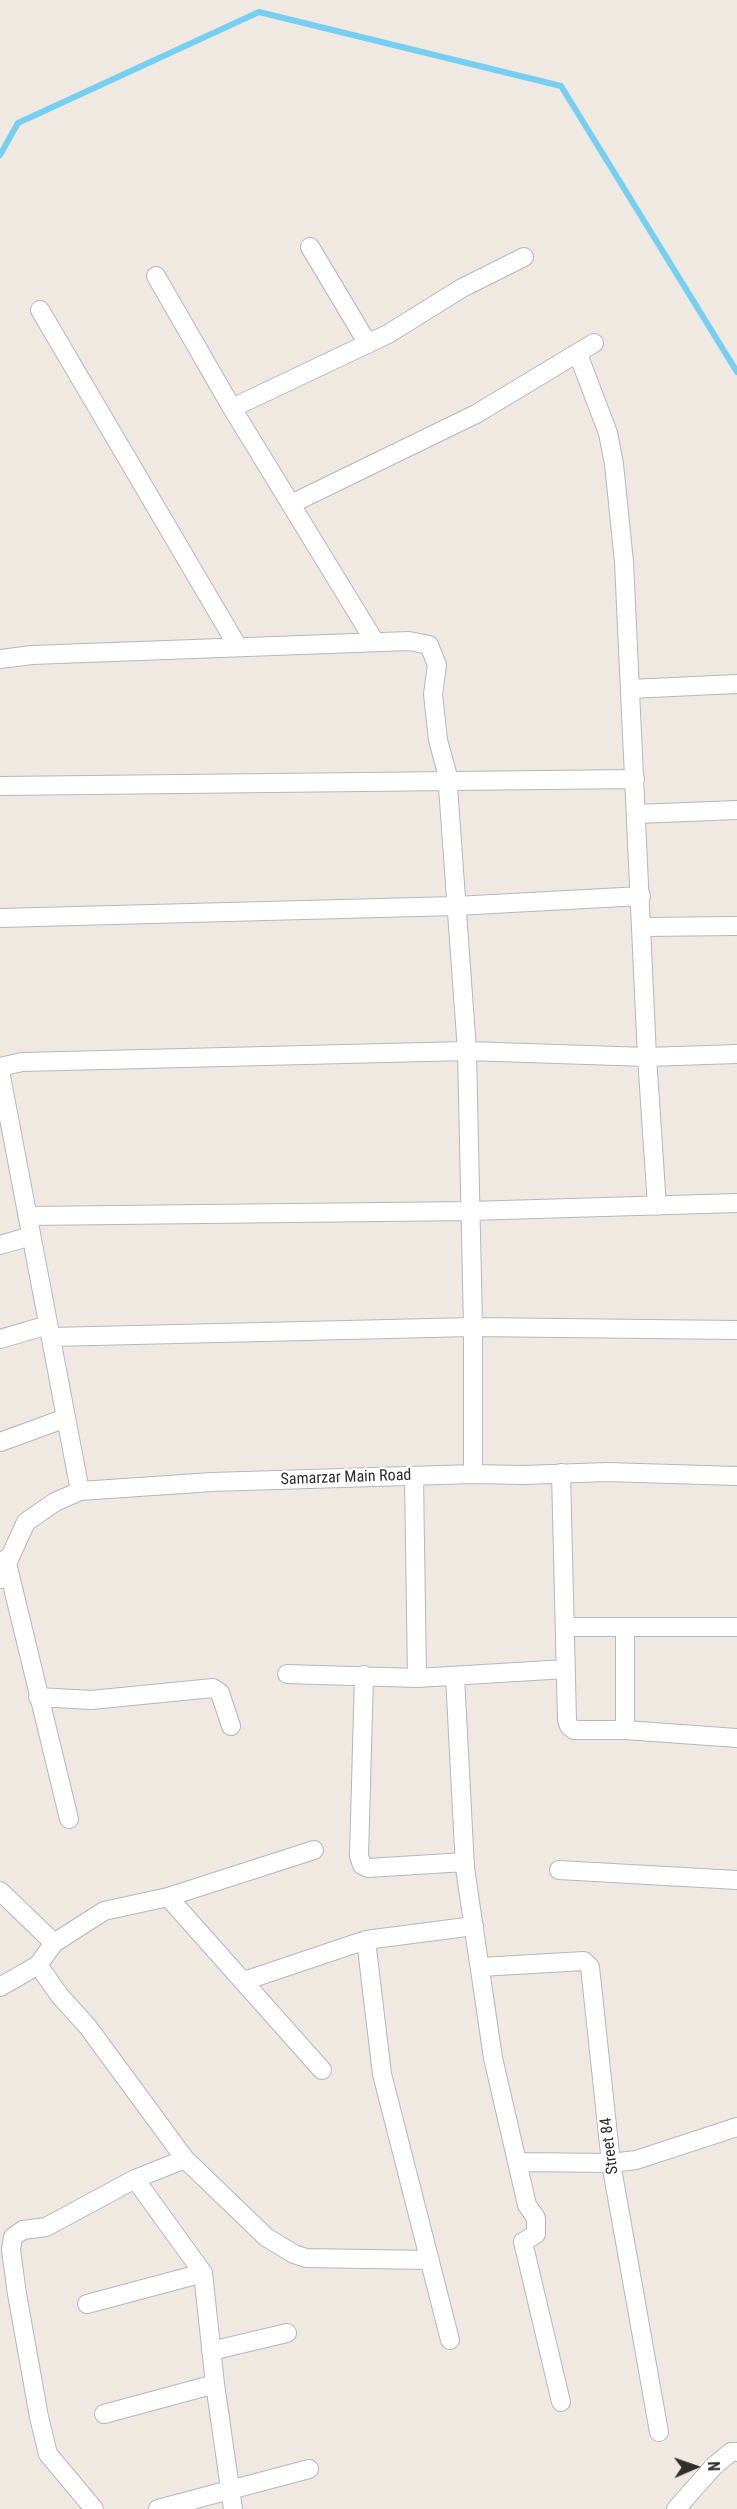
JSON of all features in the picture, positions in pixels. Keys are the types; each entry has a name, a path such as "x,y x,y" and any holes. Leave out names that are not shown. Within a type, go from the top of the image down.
{"street":[{"path":"310,247 368,344"},
{"path":"232,408 368,344 462,288 524,257"},
{"path":"156,276 232,408 375,642"},
{"path":"39,310 238,647"},
{"path":"291,504 476,414 594,343"},
{"path":"578,354 608,433 614,464 624,562 643,927 647,1057 657,1206"},
{"path":"0,659 32,655 375,642 409,641 429,645 437,665 434,694 438,740 447,782 467,1051 473,1327 473,1474"},
{"path":"630,689 737,684"},
{"path":"0,786 635,779"},
{"path":"637,814 737,810"},
{"path":"0,918 456,906 641,896"},
{"path":"643,927 737,926"},
{"path":"0,1067 22,1062 467,1051 647,1057 737,1054"},
{"path":"0,1071 7,1150 28,1216 80,1491"},
{"path":"28,1216 470,1211 737,1203"},
{"path":"0,1245 32,1236"},
{"path":"0,1340 50,1331 473,1327 737,1330"},
{"path":"0,1442 66,1418"},
{"path":"561,1473 567,1720 569,1726 574,1730 625,1730 737,1738"},
{"name":"Samarzar Main Road","path":"0,1579 4,1557 26,1522 55,1502 80,1491 212,1482 473,1474 690,1473 737,1476"},
{"path":"414,1477 417,1678"},
{"path":"4,1557 69,1820"},
{"path":"566,1627 737,1627"},
{"path":"625,1627 625,1730"},
{"path":"287,1674 417,1678 566,1670"},
{"path":"364,1675 359,1856 362,1865 368,1868 465,1862"},
{"path":"455,1676 465,1862 493,2058 519,2162 527,2205 536,2217 536,2234 523,2242 561,2402"},
{"path":"38,1697 91,1700 213,1688 220,1693 231,1726"},
{"path":"0,1988 38,1965 54,1943 104,1911 168,1897 314,1850"},
{"path":"559,1870 737,1880"},
{"path":"0,1891 54,1943"},
{"path":"168,1897 322,2070"},
{"path":"244,1981 366,1940 474,1926"},
{"path":"366,1940 382,2074 450,2340"},
{"name":"Street 84","path":"481,1967 584,1962 590,1967 611,2163 659,2432"},
{"path":"38,1965 60,1996 88,2027 185,2159 266,2237 294,2254 306,2258 430,2260"},
{"path":"519,2162 611,2163 636,2160 737,2127"},
{"path":"93,2509 48,2454 17,2294 11,2250 13,2237 23,2230 46,2227 135,2179 185,2159"},
{"path":"135,2179 203,2273 215,2384 232,2500"},
{"path":"87,2304 203,2273"},
{"path":"211,2350 286,2333"},
{"path":"104,2414 215,2384"},
{"path":"675,2509 714,2466 731,2452 737,2452"},
{"path":"158,2509 232,2500 309,2469"}],"waterway":[{"path":"0,155 18,123 259,12 561,86 737,372"}]}
